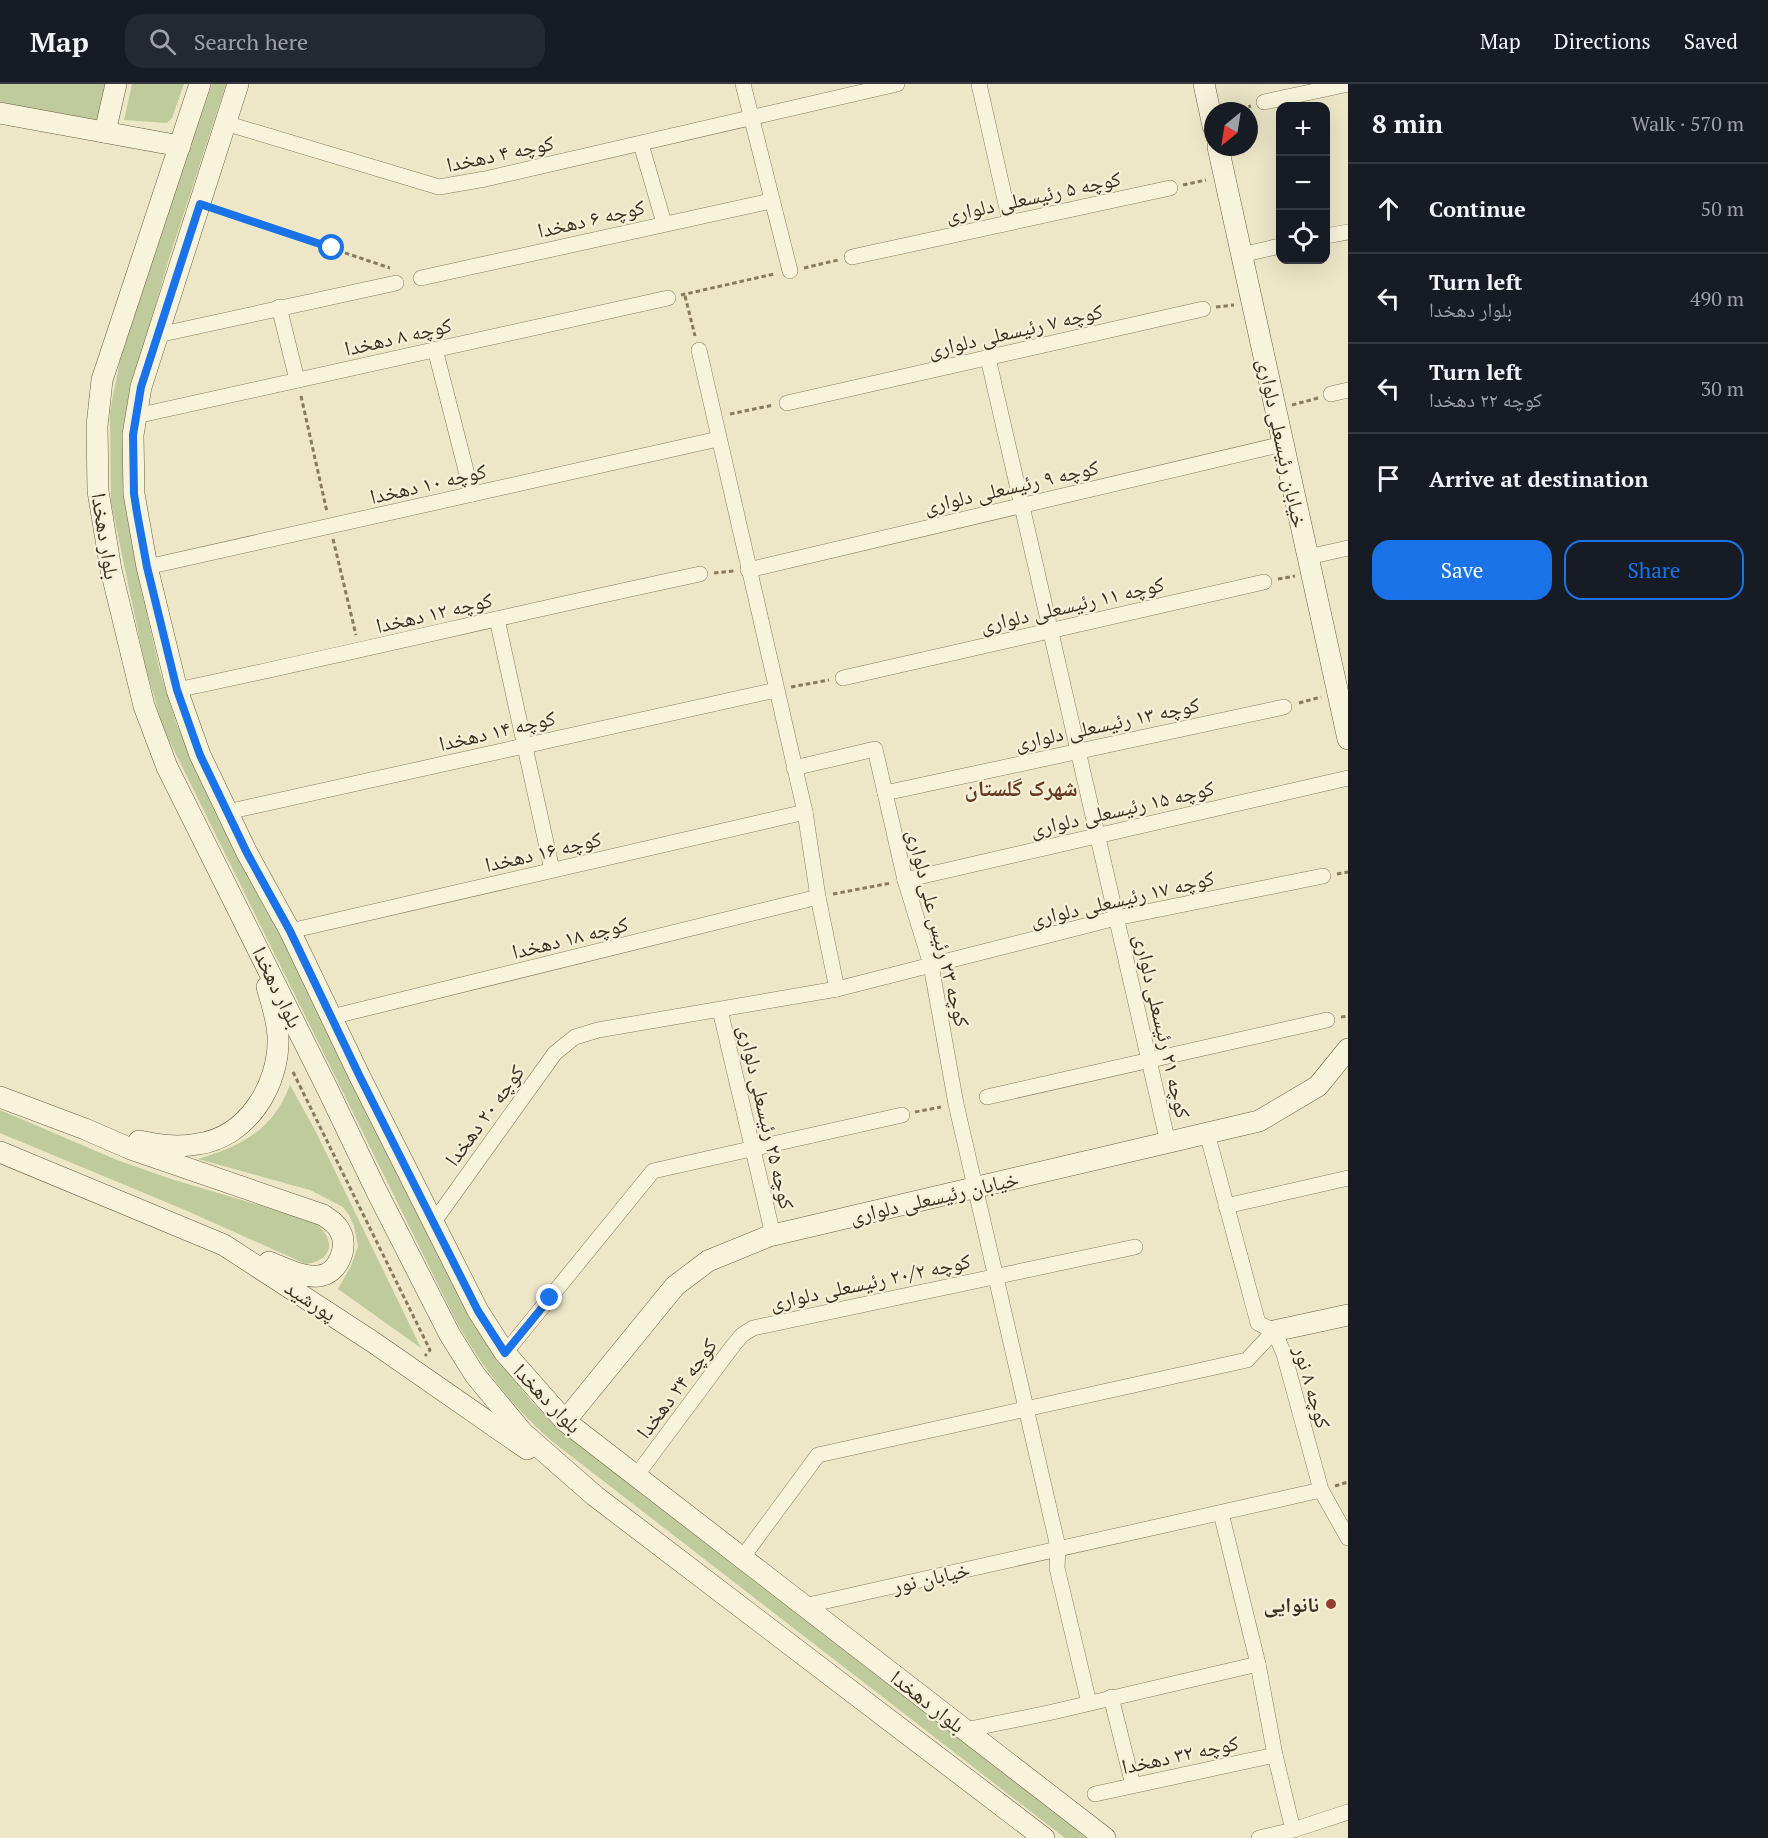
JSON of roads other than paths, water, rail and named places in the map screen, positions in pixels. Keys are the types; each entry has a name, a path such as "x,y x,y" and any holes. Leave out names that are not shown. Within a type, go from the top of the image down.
{"main road":[{"path":"105,132 116,84"},
{"name":"بلوار دهخدا","path":"200,84 102,380 97,426 98,491 111,570 144,706 167,767 376,1190 450,1335 475,1375 516,1424 595,1496 1044,1838"},
{"name":"بلوار دهخدا","path":"238,84 141,387 133,435 134,494 147,567 177,690 200,755 247,853 290,931 478,1311 505,1353 565,1421 1105,1838"},
{"path":"1204,84 1208,102"},
{"path":"0,113 180,146"},
{"name":"خیابان رئیسعلی دلواری","path":"1220,156 1348,739"},
{"path":"85,1129 161,1145 199,1144 214,1140 226,1133 246,1119 260,1103 273,1073 278,1038 274,1011 252,936"},
{"name":"خیابان رئیسعلی دلواری","path":"565,1421 675,1286 708,1261 773,1235 1259,1121 1318,1086 1348,1049"},
{"path":"0,1097 131,1149 323,1215 333,1222 343,1238 339,1261 330,1272 321,1276 298,1273 224,1245"},
{"name":"پورشید","path":"0,1152 224,1245 364,1335 595,1496"},
{"path":"1274,1331 1348,1315"}],"street":[{"path":"743,84 790,271"},
{"name":"کوچه ۴ دهخدا","path":"225,123 439,187 485,179 897,84"},
{"path":"979,84 1010,222"},
{"path":"1264,102 1348,84"},
{"path":"643,151 664,223"},
{"name":"کوچه ۵ رئیسعلی دلواری","path":"852,257 1170,188"},
{"name":"کوچه ۶ دهخدا","path":"420,278 771,201"},
{"path":"1330,235 1348,231"},
{"path":"1241,255 1276,247"},
{"path":"158,334 396,283"},
{"name":"کوچه ۸ دهخدا","path":"136,416 668,298"},
{"path":"279,308 297,380"},
{"name":"کوچه ۷ رئیسعلی دلواری","path":"787,403 1203,309"},
{"path":"435,350 472,494"},
{"path":"699,350 805,812 837,989"},
{"name":"کوچه ۲۱ رئیسعلی دلواری","path":"988,358 1168,1143"},
{"path":"1331,394 1348,390"},
{"name":"کوچه ۱۰ دهخدا","path":"147,567 718,439"},
{"name":"کوچه ۹ رئیسعلی دلواری","path":"748,570 1283,444"},
{"path":"1310,565 1348,548"},
{"name":"کوچه ۱۲ دهخدا","path":"177,690 700,574"},
{"name":"کوچه ۱۱ رئیسعلی دلواری","path":"843,678 1264,582"},
{"path":"497,620 552,870"},
{"name":"کوچه ۱۴ دهخدا","path":"227,812 776,690"},
{"name":"کوچه ۱۳ رئیسعلی دلواری","path":"885,793 1284,706"},
{"name":"کوچه ۲۳ رئیس علی دلواری","path":"794,768 875,748 905,880 931,965 974,1188 1028,1409 1058,1548 1057,1568 1089,1702"},
{"name":"کوچه ۱۵ رئیسعلی دلواری","path":"905,880 1348,778"},
{"name":"کوچه ۱۶ دهخدا","path":"290,931 805,812"},
{"name":"کوچه ۱۷ رئیسعلی دلواری","path":"574,1037 598,1030 837,989 1116,918 1323,876"},
{"name":"کوچه ۱۸ دهخدا","path":"331,1017 819,897"},
{"name":"کوچه ۲۵ رئیسعلی دلواری","path":"720,1010 773,1235"},
{"path":"987,1097 1327,1020"},
{"name":"کوچه ۲۰ دهخدا","path":"433,1223 555,1053 574,1037"},
{"path":"505,1353 653,1170 902,1115"},
{"path":"742,1558 818,1455 1247,1360 1274,1331 1258,1323 1207,1133"},
{"path":"1226,1206 1348,1178"},
{"name":"کوچه ۲۰/۲ رئیسعلی دلواری","path":"753,1328 1135,1247"},
{"name":"کوچه ۲۴ دهخدا","path":"636,1476 732,1347 742,1335 753,1328"},
{"name":"کوچه ۸ نور","path":"1274,1331 1284,1354 1320,1490 1348,1538"},
{"name":"خیابان نور","path":"804,1606 1320,1490"},
{"path":"1221,1513 1258,1664 1275,1755 1293,1830"},
{"path":"965,1730 1258,1664"},
{"path":"1111,1697 1133,1785"},
{"name":"کوچه ۳۲ دهخدا","path":"1095,1794 1275,1755"},
{"path":"1259,1838 1293,1830 1348,1812"}],"place":[{"name":"نانوایی","path":"1331,1604"}],"district":[{"name":"شهرک گلستان","path":"1021,787"}]}
